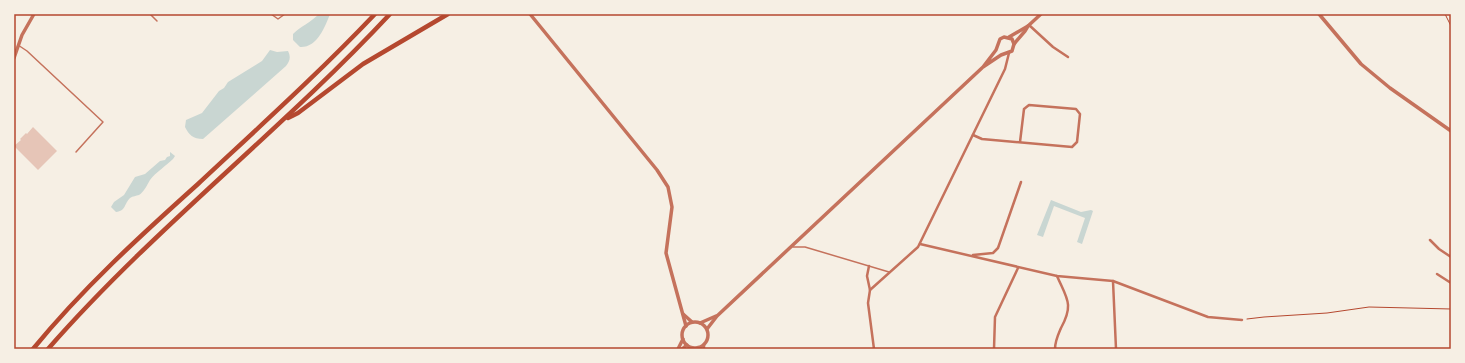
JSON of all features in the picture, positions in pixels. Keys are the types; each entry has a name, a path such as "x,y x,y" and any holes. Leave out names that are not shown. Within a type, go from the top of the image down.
{"highway":[{"path":"33,349 75,301 121,254 155,221 302,88 375,14"},
{"path":"48,349 84,309 129,263 283,121 360,46 390,14"},
{"path":"283,121 298,113 363,64 448,14"}],"street":[{"path":"14,58 27,25 34,14"},
{"path":"530,14 657,170 668,187 672,206 666,253 686,326"},
{"path":"983,67 998,46 1000,39 1009,37 1028,26 1041,14"},
{"path":"1319,14 1361,64 1390,88 1451,131"},
{"path":"870,290 920,244 1005,69 1009,53 1028,26"},
{"path":"1028,26 1053,47 1068,57"},
{"path":"1009,37 1014,44"},
{"path":"998,46 1000,51 1004,53"},
{"path":"707,329 717,316 983,67 1004,53 1009,53"},
{"path":"972,135 982,139 1072,147 1078,142 1080,114 1076,109 1029,105 1024,109 1020,142"},
{"path":"970,255 993,253 998,248 1021,182"},
{"path":"1430,240 1439,249 1451,257"},
{"path":"920,244 1057,276 1112,281 1208,318 1242,320"},
{"path":"868,266 867,276 870,290 868,303 874,349"},
{"path":"994,349 995,317 1018,268"},
{"path":"1437,274 1451,283"},
{"path":"1055,349 1055,341 1068,312 1068,303 1057,276"},
{"path":"1112,281 1116,349"},
{"path":"682,313 692,322"},
{"path":"678,349 683,339 683,330 686,326 692,322 700,322 717,316"},
{"path":"683,339 688,345 699,348 704,344 708,337 707,329 700,322"},
{"path":"704,344 704,349"},
{"path":"682,349 688,345"}],"lane":[{"path":"150,14 157,21"},
{"path":"271,14 278,19 285,14"},
{"path":"18,46 27,51 103,122 76,152"},
{"path":"791,246 794,248 805,247 890,272"}],"path":[{"path":"1444,14 1451,26"},
{"path":"1242,320 1327,313 1368,307 1451,309"}],"shaded area":[{"path":"319,14 330,14 320,36 311,44 300,47 293,40 293,34"},
{"path":"270,50 277,52 288,51 290,59 286,66 203,139 194,137 190,134 185,127 186,120 202,113 228,82 262,61"},
{"path":"170,152 175,156 173,159 152,177 141,194 130,198 122,210 116,212 111,207 114,202 124,195 135,177 145,174 160,161 165,160 170,156"},
{"path":"1051,200 1081,212 1093,211 1082,244 1077,242 1085,218 1054,206 1043,237 1037,235"}],"building":[{"path":"33,127 57,151 38,170 14,146"}]}
